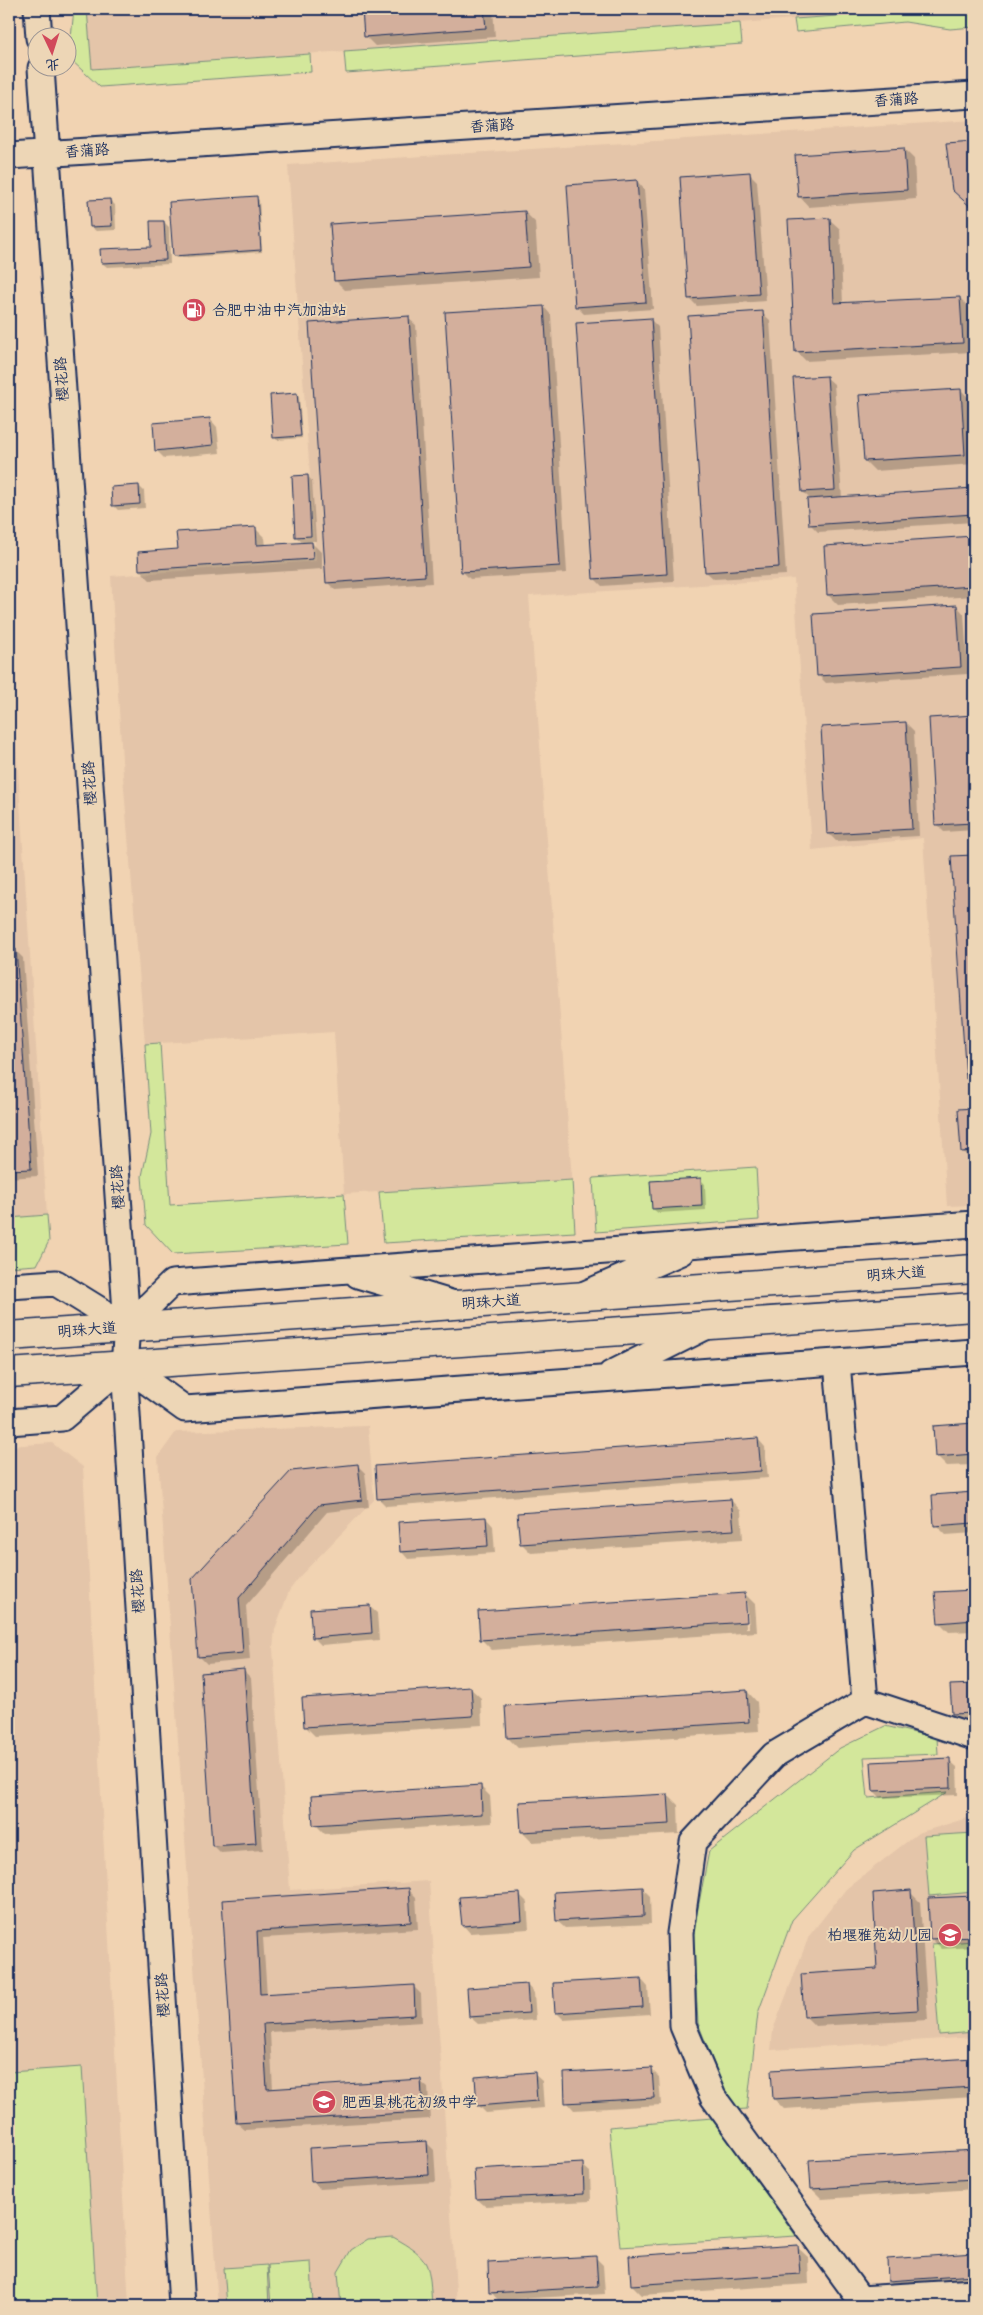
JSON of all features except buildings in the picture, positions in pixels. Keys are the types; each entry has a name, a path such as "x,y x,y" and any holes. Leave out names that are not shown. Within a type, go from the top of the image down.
{"main road":[{"name":"明珠大道","path":"9,1336 974,1269"},
{"path":"9,1373 974,1307"},
{"path":"312,1314 290,1325 292,1341 312,1352"}],"street":[{"path":"37,9 38,28"},
{"name":"樱花路","path":"42,78 127,1327 124,1365 182,2306"},
{"name":"香蒲路","path":"9,156 974,95"},
{"path":"9,1286 56,1283 127,1327 172,1283 974,1224"},
{"path":"580,1296 699,1244"},
{"path":"344,1270 456,1304"},
{"path":"600,1379 708,1325"},
{"path":"9,1422 62,1418 124,1365 185,1409 974,1352"},
{"path":"837,1362 865,1701"},
{"path":"974,1737 865,1701 774,1755 693,1842 680,1933 683,2026 714,2097 860,2299 974,2292"}],"shaded area":[{"path":"87,9 936,9 92,69"},
{"path":"974,120 974,1205 947,1206 923,838 812,850 794,579 529,596 572,1180 344,1194 334,1032 145,1044 123,776 111,576 316,561 288,165"},
{"path":"9,634 47,1215 9,1218"},
{"name":"肥西县桃花初级中学","path":"368,1426 374,1500 301,1575 289,1591 275,1629 273,1649 290,1890 429,1881 457,2306 218,2306 158,1457 176,1432"},
{"path":"52,1443 83,1467 129,2306 9,2306 9,1446"},
{"path":"974,1816 974,2037 771,2050 773,2030 809,1936 846,1889 918,1833"}],"green space":[{"path":"74,9 87,9 92,69 310,54 311,72 100,87 78,66 78,28 72,28"},
{"path":"936,9 974,9 974,27 950,29 905,22 796,32 794,19"},
{"path":"740,23 742,44 346,73 344,51"},
{"path":"160,1043 170,1205 344,1194 348,1244 173,1254 146,1225 142,1176 151,1134 145,1044"},
{"path":"756,1167 759,1220 596,1232 593,1178"},
{"path":"572,1180 575,1232 384,1243 379,1192"},
{"path":"47,1215 49,1241 37,1265 9,1267 9,1218"},
{"path":"885,1726 937,1738 938,1754 864,1757 868,1798 948,1792 854,1850 792,1920 758,2013 747,2109 732,2110 698,2023 693,1934 709,1851 840,1748"},
{"path":"974,1833 974,1892 929,1896 924,1836"},
{"path":"974,1941 974,2032 939,2035 932,1944"},
{"path":"82,2067 97,2306 9,2306 9,2072"},
{"path":"712,2118 796,2236 620,2247 609,2127"},
{"path":"393,2237 415,2251 426,2264 429,2272 432,2306 341,2306 338,2272 351,2250 368,2239"},
{"path":"311,2262 313,2306 271,2306 268,2265"},
{"path":"267,2265 269,2306 227,2306 224,2268"}],"place":[{"name":"合肥中油中汽加油站","path":"194,310"},
{"name":"柏堰雅苑幼儿园","path":"950,1935"},
{"name":"肥西县桃花初级中学","path":"324,2102"}]}
